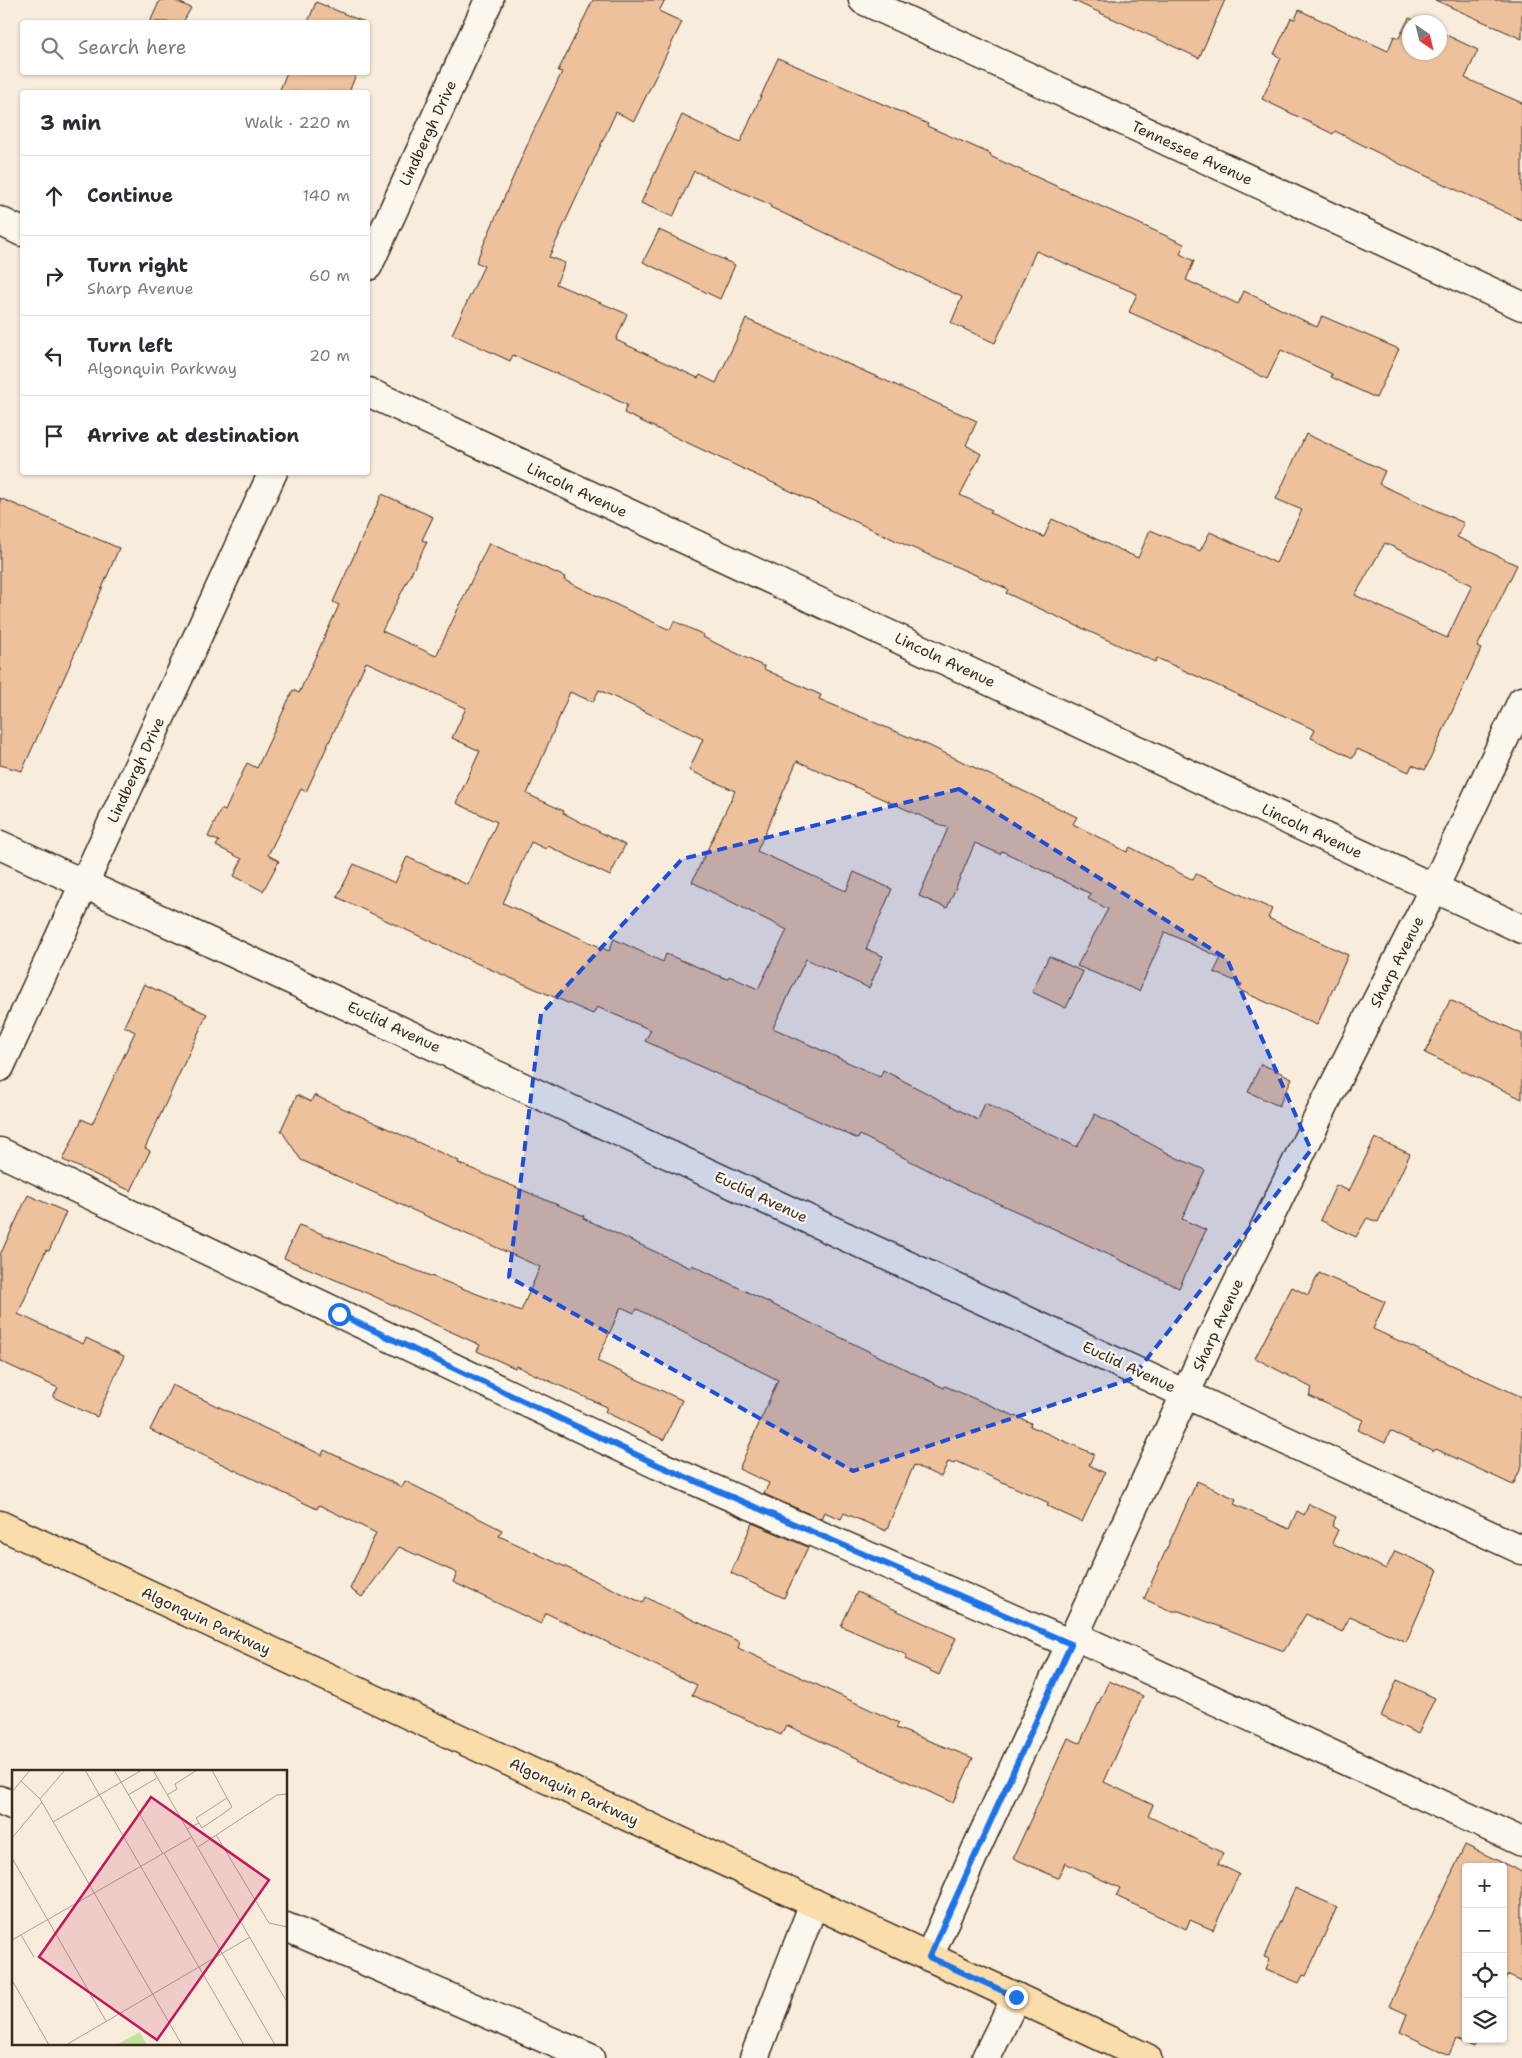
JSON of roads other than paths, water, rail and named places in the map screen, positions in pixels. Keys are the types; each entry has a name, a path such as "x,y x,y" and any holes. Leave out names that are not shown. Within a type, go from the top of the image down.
{"main road":[{"name":"Algonquin Parkway","path":"0,1525 1147,2058"}],"street":[{"name":"Lindbergh Drive","path":"370,262 489,0"},
{"name":"Tennessee Avenue","path":"863,0 1522,306"},
{"path":"0,222 20,231"},
{"name":"Lincoln Avenue","path":"370,393 1522,929"},
{"name":"Lindbergh Drive","path":"0,1067 272,475"},
{"name":"Sharp Avenue","path":"929,1957 1212,1336 1322,1110 1434,888 1522,701"},
{"name":"Euclid Avenue","path":"0,845 1522,1550"},
{"path":"0,1152 658,1465 1073,1640 1522,1842"},
{"path":"0,1800 12,1805"},
{"path":"754,2058 814,1904"},
{"path":"288,1928 590,2058"},
{"path":"986,2058 1016,1997"}]}
